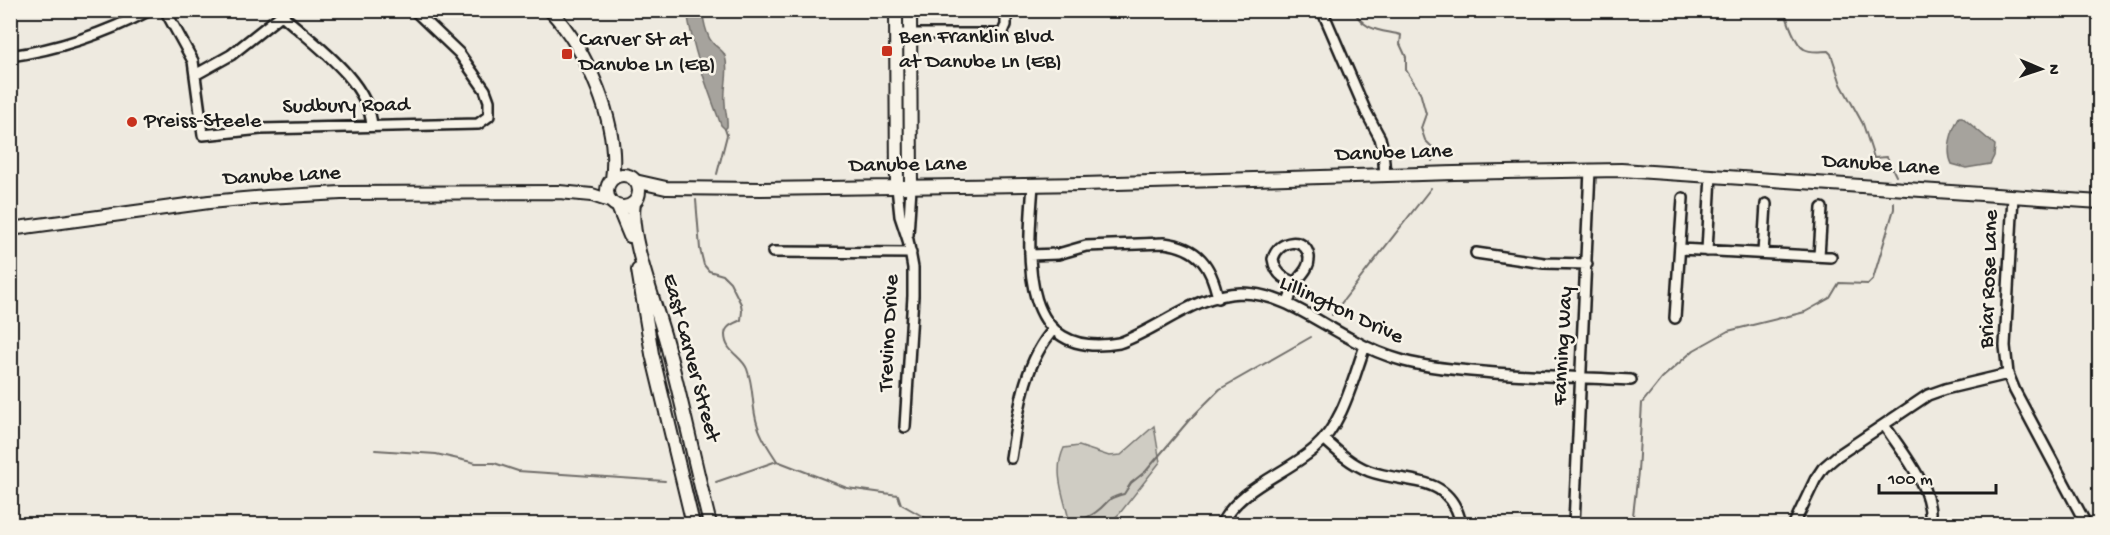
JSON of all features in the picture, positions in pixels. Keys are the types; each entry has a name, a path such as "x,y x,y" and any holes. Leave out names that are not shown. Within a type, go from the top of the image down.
{"street":[{"path":"10,56 55,48 96,36 150,10"},
{"path":"165,10 189,54 195,75 231,55 284,13 352,81 370,108 372,126"},
{"name":"Sudbury Road","path":"195,75 203,135 261,129 478,124 489,116 489,101 485,90 459,53 414,10"},
{"path":"550,10 574,41 600,96 611,139 613,162 607,192 614,204 627,207 636,201 639,189 611,139"},
{"path":"896,10 897,187"},
{"path":"910,10 911,187"},
{"path":"896,34 999,34 1003,32 1006,25 1006,10"},
{"path":"1322,10 1366,112 1380,138 1385,176"},
{"name":"Danube Lane","path":"636,201 662,192 688,190 1033,185 1590,170 1711,175 2100,201"},
{"name":"Fanning Way","path":"1574,525 1590,170"},
{"path":"610,181 621,175 633,179"},
{"path":"1707,251 1711,175"},
{"name":"Danube Lane","path":"633,179 653,187 688,190"},
{"name":"Danube Lane","path":"559,192 593,188 610,181"},
{"name":"Lillington Drive","path":"1033,185 1030,255 1031,281 1035,300 1040,311 1054,329 1078,342 1106,345 1119,343 1199,304 1218,297 1240,293 1274,298 1365,346 1403,361 1438,368 1631,380"},
{"name":"Trevino Drive","path":"897,187 900,216 908,240 913,268 905,427"},
{"name":"Trevino Drive","path":"908,240 911,187"},
{"name":"Danube Lane","path":"10,229 209,202 331,194 559,192 592,195 614,204"},
{"name":"Briar Rose Lane","path":"2013,196 2005,346 2008,374 2014,391 2086,525"},
{"path":"1675,318 1683,198"},
{"name":"East Carver Street","path":"636,201 633,214 636,232 667,342 710,525"},
{"name":"East Carver Street","path":"614,204 628,231 638,268 652,354 693,525"},
{"path":"1763,253 1766,204"},
{"path":"1819,256 1822,208"},
{"path":"1288,304 1294,282 1306,269 1309,256 1299,243 1285,243 1275,253 1274,266 1281,276 1294,282"},
{"path":"1030,255 1058,254 1086,246 1176,244 1200,257 1213,279 1218,297"},
{"path":"1680,249 1831,257"},
{"path":"773,252 910,253"},
{"path":"1476,253 1544,262 1587,264"},
{"path":"1011,458 1019,408 1028,377 1038,351 1054,329"},
{"path":"1221,525 1240,498 1300,460 1324,439 1346,400 1365,346"},
{"path":"1794,525 1823,468 1837,456 1928,395 2008,374"},
{"path":"1884,425 1925,492 1931,515 1930,525"},
{"path":"1324,439 1342,455 1365,469 1419,480 1441,491 1454,502 1461,525"}],"shaded area":[{"path":"687,11 702,11 710,39 725,56 727,127 725,129 721,125 701,69"},
{"path":"1959,117 1962,117 1995,145 1994,156 1990,164 1966,168 1952,164 1949,146"},
{"path":"1154,426 1160,462 1120,513 1108,524 1070,524 1059,476 1064,448 1079,446 1109,456 1121,455"}],"waterway":[{"path":"1354,10 1362,22 1368,26 1401,35 1400,44 1406,57 1406,70 1420,92 1426,114 1421,128 1425,140 1436,151 1432,161"},
{"path":"1785,10 1792,32 1801,47 1810,51 1828,51 1831,54 1841,84 1863,124 1874,158 1887,157 1896,176"},
{"path":"717,174 727,135 725,129"},
{"path":"1332,315 1431,188"},
{"path":"696,200 700,249 704,265 709,271 723,275 730,282 741,304 741,320 726,329 726,341 747,369 758,428 777,461"},
{"path":"1632,524 1642,403 1662,378 1694,350 1728,331 1805,312 1830,298 1839,283 1868,284 1873,279 1894,209 1894,202"},
{"path":"1074,524 1096,512 1110,499 1124,494 1131,483 1146,471 1190,419 1220,389 1311,337"},
{"path":"375,450 436,454 476,463 494,463 518,471 665,481"},
{"path":"716,482 777,461 847,488 898,495 901,504 936,524"}],"place":[{"name":"Ben Franklin Blvd at Danube Ln (EB)","path":"887,51"},
{"name":"Carver St at Danube Ln (EB)","path":"567,54"},
{"name":"Preiss-Steele","path":"132,122"}]}
